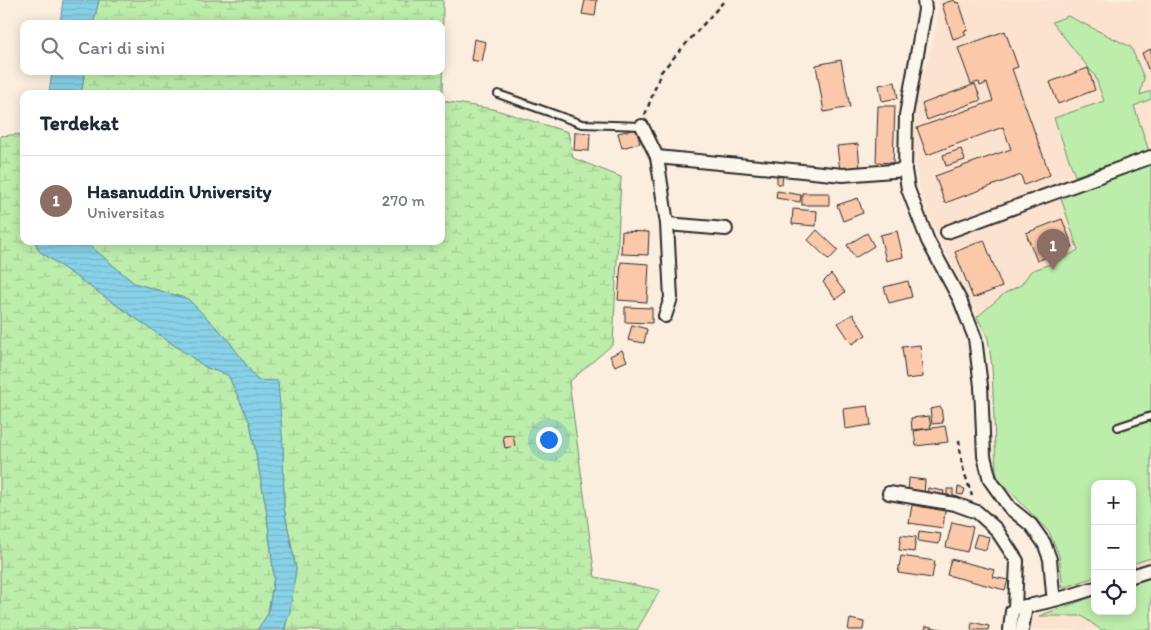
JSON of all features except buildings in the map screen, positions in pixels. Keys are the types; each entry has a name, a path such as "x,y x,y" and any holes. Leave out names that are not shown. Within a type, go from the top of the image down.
{"street":[{"path":"924,0 925,10 896,170 960,300 975,338 981,386 984,456 990,480 1010,508 1031,525 1044,543 1050,559 1053,593 1036,604 1022,630"},
{"path":"642,126 657,157 667,224 671,298 665,316"},
{"path":"657,157 843,174 896,170"},
{"path":"947,232 1151,157"},
{"path":"667,224 726,228"},
{"path":"889,493 955,504 977,512 996,529 1017,561 1036,604"},
{"path":"1136,575 1151,570"},
{"path":"1010,630 1012,611 1066,598 1091,589"}],"lane":[{"path":"498,94 582,124 629,124 642,126"},
{"path":"1118,427 1151,416"}],"path":[{"path":"642,126 661,72 725,0"},
{"path":"959,440 962,465 977,512"}],"shaded area":[{"path":"939,0 1151,0 1151,630 1016,630 1018,615 1034,614 1068,604 1063,588 1059,555 1049,532 1000,481 996,472 995,403 988,338 931,223 919,188 913,150 916,97 935,35"}],"green space":[{"path":"99,0 443,0 443,20 94,20"},
{"path":"1068,16 1131,47 1144,78 1140,95 1151,91 1151,99 1134,106 1149,151 1075,176 1054,118 1104,101 1095,76 1052,22"},
{"path":"84,75 442,75 442,90 82,90"},
{"path":"445,101 493,109 568,132 573,158 621,177 613,344 569,382 595,577 660,590 637,630 285,630 296,569 284,508 283,446 257,380 226,337 188,299 134,283 92,248 91,245 445,245"},
{"path":"20,134 20,245 37,245 39,251 207,368 228,375 250,423 266,507 274,577 268,614 257,630 0,630 0,136"},
{"path":"1151,163 1151,558 1136,563 1136,480 1091,480 1091,578 1063,588 1059,555 1049,532 1000,481 996,472 992,367 988,338 977,317 1005,293 1021,285 1031,271 1061,260 1078,250 1060,195"},
{"path":"1151,577 1151,630 1101,630 1082,616 1039,616 1091,597 1091,615 1136,615 1136,582"}],"water":[{"path":"63,0 99,0 94,20 60,20"},
{"path":"51,75 84,75 82,90 50,90"},
{"path":"37,245 92,245 134,283 188,299 226,337 257,380 278,381 283,446 284,508 296,569 290,612 284,630 257,630 268,614 274,577 266,507 250,423 228,375 207,368 39,251"}],"place":[{"name":"Hasanuddin University","path":"1053,270"}]}
